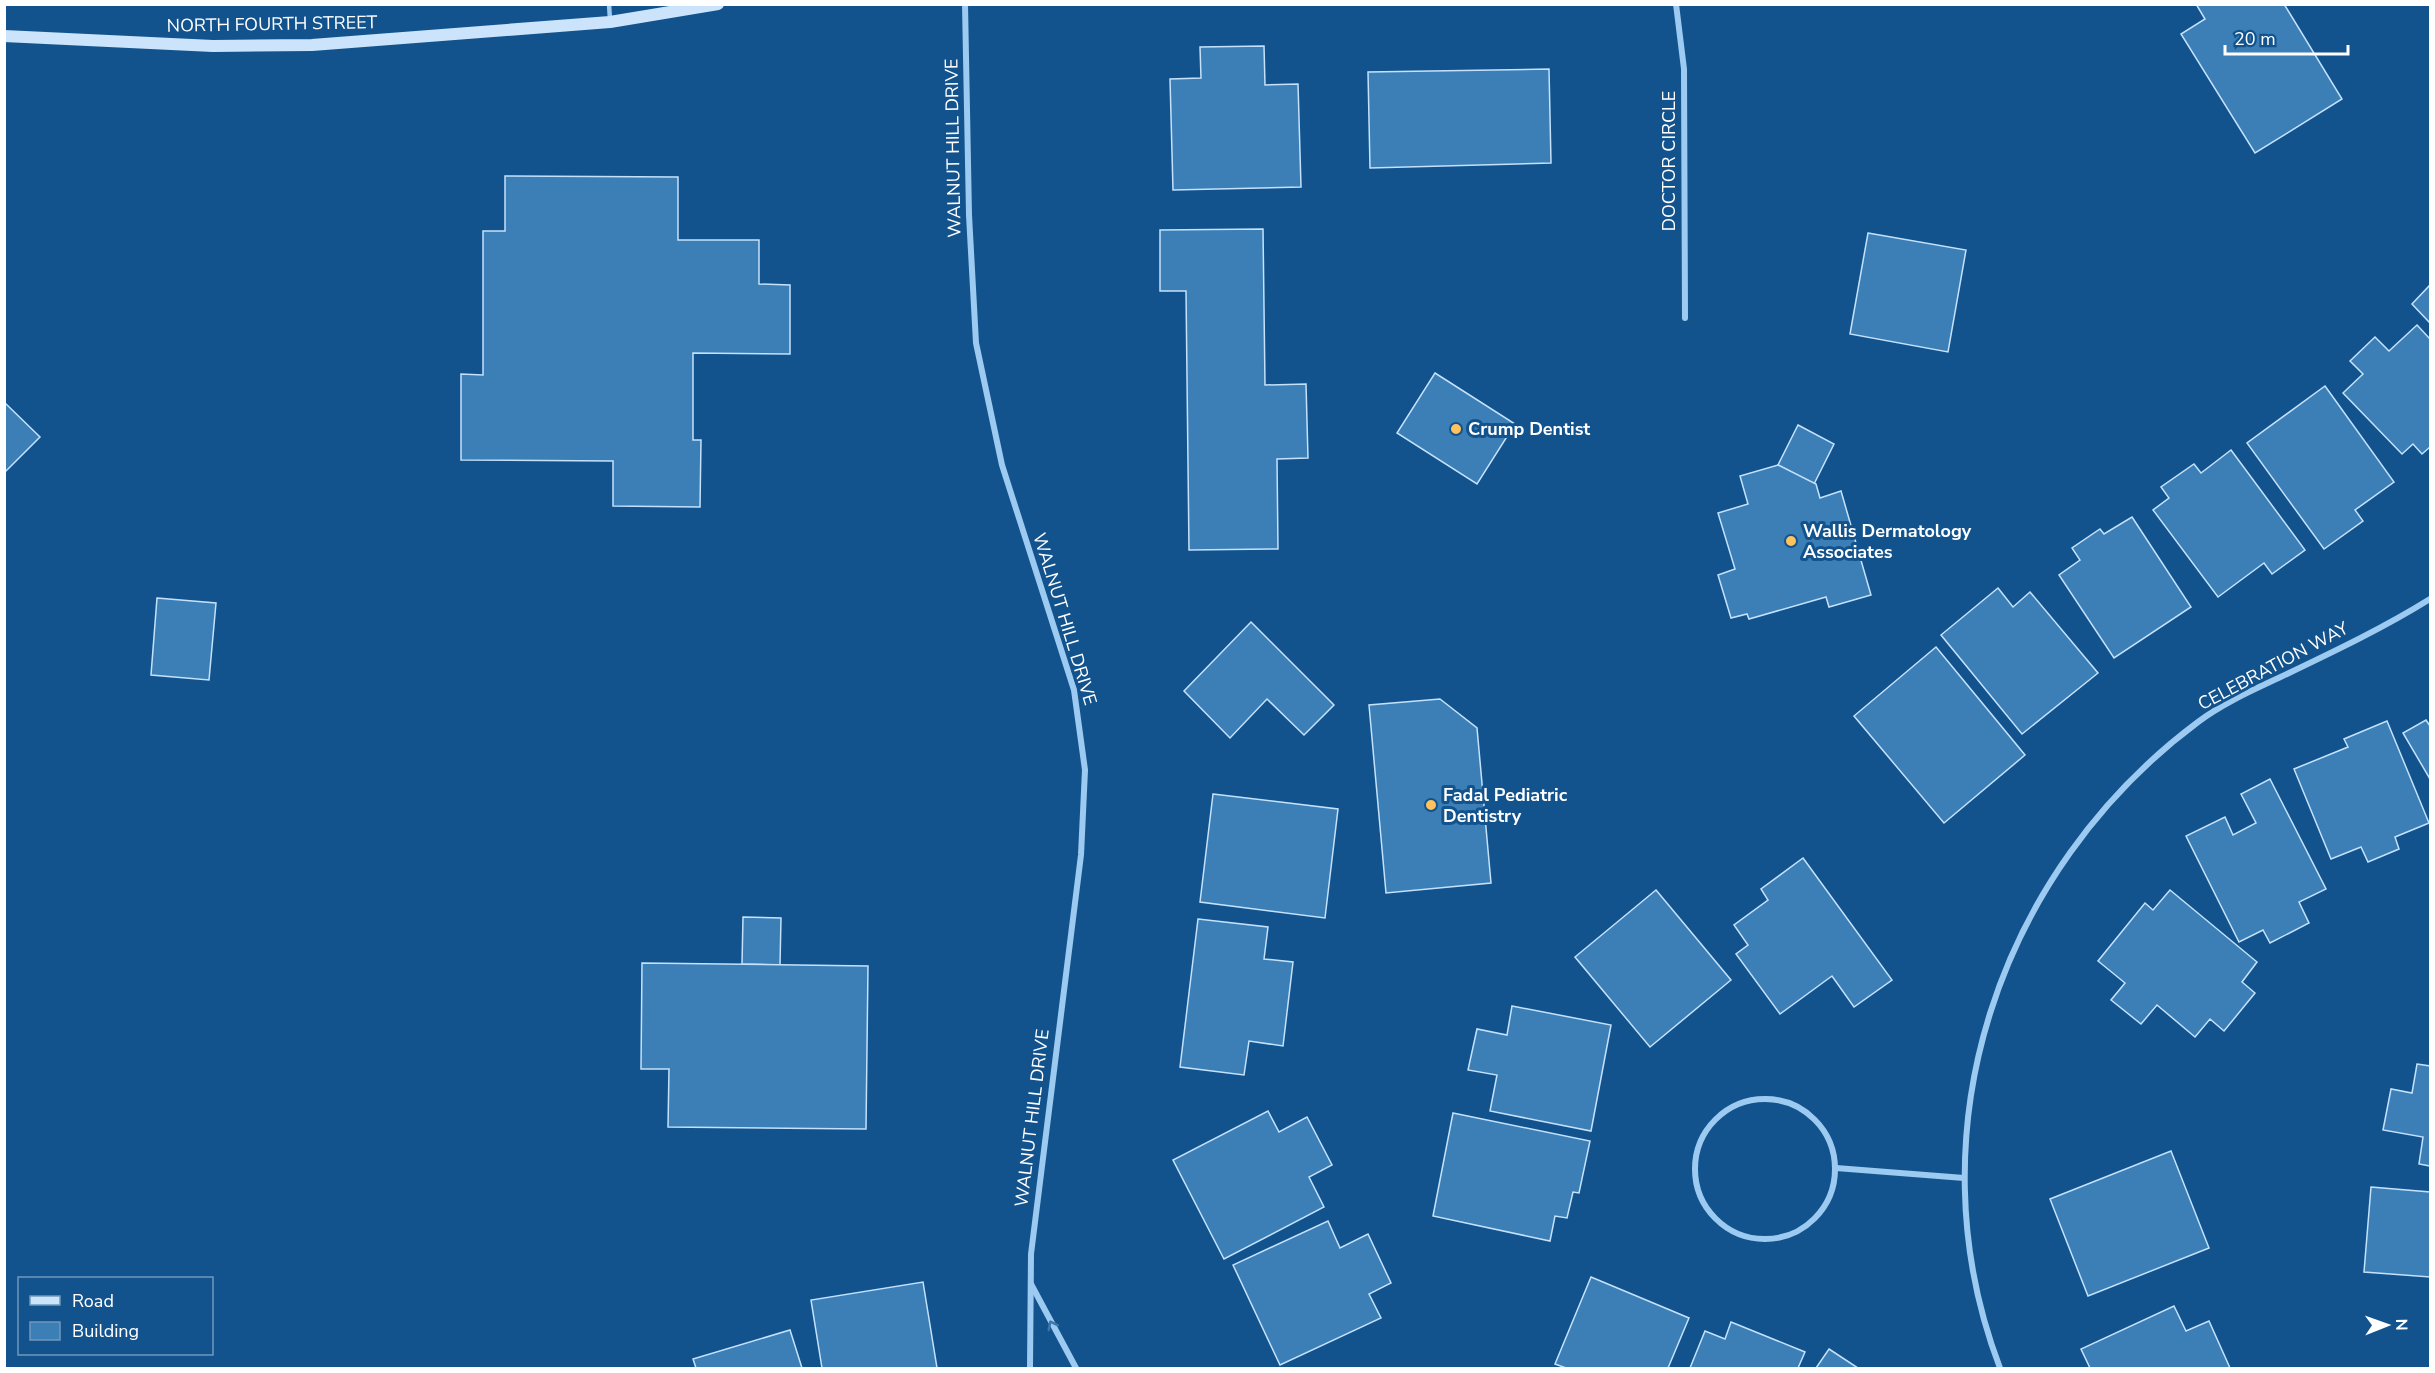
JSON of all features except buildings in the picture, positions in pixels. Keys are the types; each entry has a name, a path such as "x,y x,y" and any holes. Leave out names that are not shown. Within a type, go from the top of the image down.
{"main road":[{"name":"NORTH FOURTH STREET","path":"4,36 201,45 312,45 610,22 718,4"}],"street":[{"name":"WALNUT HILL DRIVE","path":"965,4 969,215 976,343 1002,465 1071,679 1082,734 1085,770 1081,855 1029,1280 1030,1368"},
{"name":"DOCTOR CIRCLE","path":"1676,4 1684,69 1685,318"},
{"name":"CELEBRATION WAY","path":"2000,1368 1987,1329 1973,1265 1964,1178 1970,1100 1976,1065 1994,1002 2028,919 2079,840 2147,764 2200,720 2430,599"},
{"path":"1764,1098 1791,1103 1814,1118 1830,1140 1836,1168 1831,1195 1816,1218 1793,1234 1766,1240 1739,1235 1716,1220 1700,1197 1694,1170 1699,1143 1714,1120 1737,1104 1764,1098"},
{"path":"1836,1168 1964,1178"},
{"path":"1029,1280 1076,1368"}],"lane":[{"path":"609,4 610,22"}],"place":[{"name":"Crump Dentist","path":"1456,429"},
{"name":"Wallis Dermatology Associates","path":"1791,541"},
{"name":"Fadal Pediatric Dentistry","path":"1431,805"}]}
